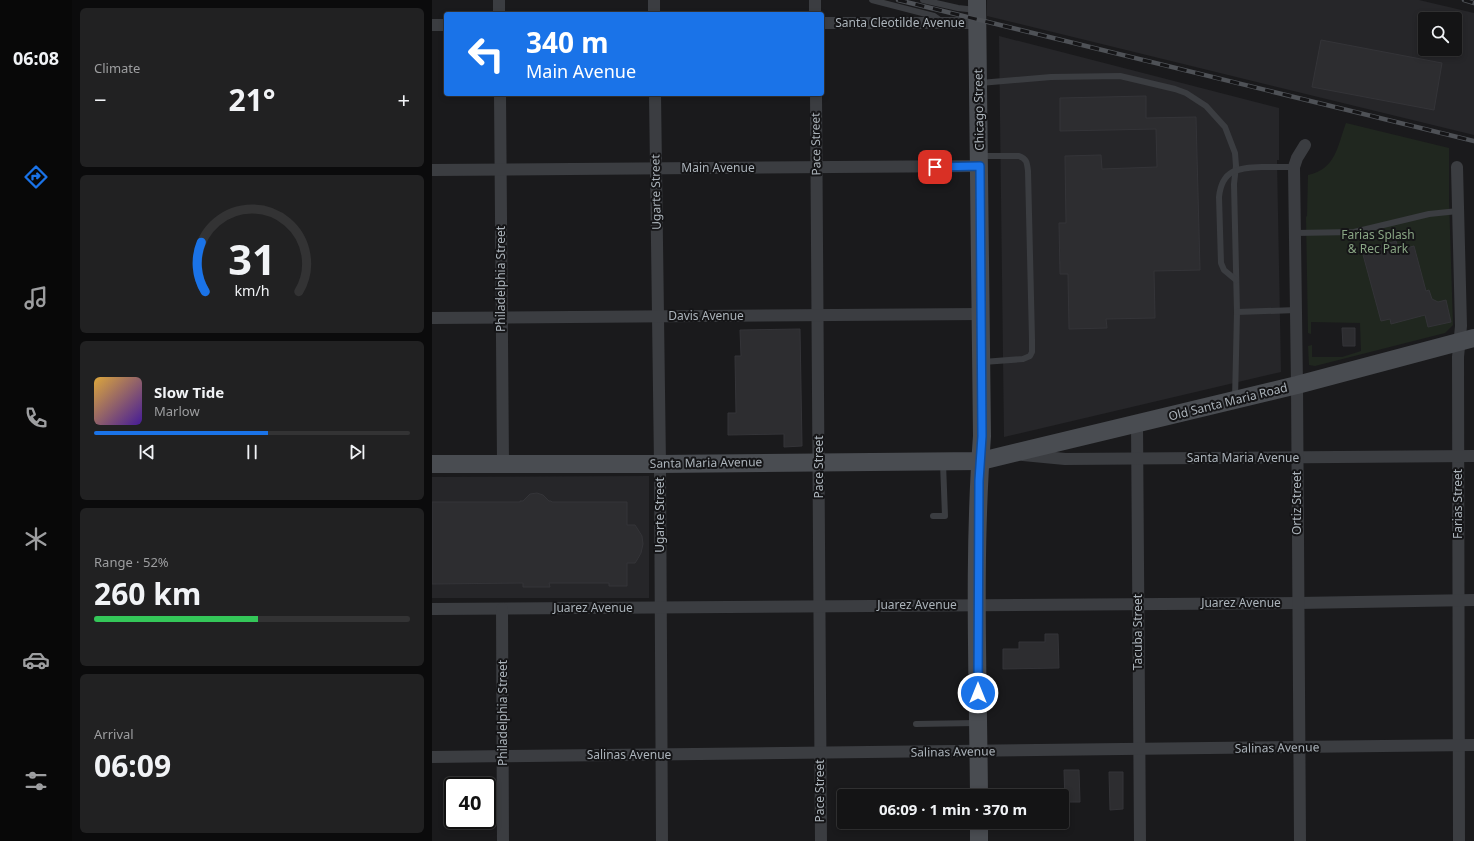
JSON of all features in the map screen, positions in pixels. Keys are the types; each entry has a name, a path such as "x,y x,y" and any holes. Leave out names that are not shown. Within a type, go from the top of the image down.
{"main road":[{"name":"Chicago Street","path":"978,11 982,436 979,481 979,789"},
{"name":"Old Santa Maria Road","path":"980,461 1297,385 1467,340"},
{"name":"Santa Maria Avenue","path":"432,464 660,464 980,461"},
{"path":"979,829 979,841"}],"street":[{"path":"499,0 499,12"},
{"path":"654,0 654,12"},
{"path":"815,0 815,12"},
{"name":"Santa Cleotilde Avenue","path":"824,23 944,23 978,11"},
{"path":"432,26 444,25"},
{"name":"Philadelphia Street","path":"500,96 503,463"},
{"name":"Ugarte Street","path":"655,96 660,464 662,841"},
{"name":"Pace Street","path":"816,96 821,841"},
{"name":"Ortiz Street","path":"1300,841 1294,167 1305,145"},
{"name":"Main Avenue","path":"432,170 816,168 980,161"},
{"name":"Farias Street","path":"1457,167 1461,326 1467,340 1458,357 1459,841"},
{"name":"Davis Avenue","path":"432,318 981,314"},
{"name":"Tacuba Street","path":"1137,424 1140,841"},
{"name":"Santa Maria Avenue","path":"1012,454 1065,459 1474,456"},
{"name":"Juarez Avenue","path":"432,609 978,604 1298,603 1474,600"},
{"name":"Philadelphia Street","path":"502,609 503,841"},
{"name":"Salinas Avenue","path":"432,757 1474,745"}],"lane":[{"path":"872,0 934,16 944,23"},
{"path":"923,0 978,11"},
{"path":"978,83 1051,77 1120,76 1175,89 1186,94 1206,106 1225,127 1235,153 1234,184 1237,312 1235,400"},
{"path":"980,161 1019,156 1024,158 1027,162 1032,339 1032,352 1030,356 1023,359 981,362"},
{"path":"1236,280 1224,270 1221,263 1220,186 1225,177 1235,170 1261,167 1294,167"},
{"path":"1295,233 1354,232 1429,214 1458,211"},
{"path":"1237,312 1296,310"},
{"path":"933,516 945,516 943,461"},
{"path":"916,724 979,723"}],"shaded area":[{"path":"987,0 1419,0 1474,13 1474,135 987,16"},
{"path":"999,36 1279,108 1279,160 1277,160 1281,372 1004,437"},
{"path":"649,476 649,598 432,598 432,477"}],"green space":[{"name":"Farias Splash & Rec Park","path":"1346,123 1449,148 1453,325 1445,333 1315,366 1309,365 1308,346 1312,345 1312,357 1342,357 1361,351 1360,323 1311,322 1311,334 1308,333 1306,217 1308,175 1324,168 1330,162 1334,156"}],"building":[{"path":"1321,40 1442,63 1434,110 1312,87"},
{"path":"1146,96 1146,118 1196,117 1200,270 1154,271 1155,318 1106,319 1107,328 1069,329 1068,274 1060,274 1059,223 1066,223 1065,156 1101,155 1102,169 1157,167 1156,129 1060,131 1060,98"},
{"path":"1396,241 1399,250 1414,246 1426,291 1429,290 1432,299 1438,302 1446,300 1451,322 1428,327 1425,315 1391,324 1390,319 1381,321 1362,251"},
{"path":"1342,328 1355,328 1355,346 1343,346"},
{"path":"800,329 802,446 784,447 784,434 728,435 728,413 736,413 735,356 741,356 740,330"},
{"path":"537,493 543,495 552,502 627,502 627,525 635,525 642,536 643,544 641,553 635,563 627,563 627,586 609,586 609,583 549,583 550,587 523,587 523,583 432,584 432,502 520,502 530,494"},
{"path":"1045,634 1058,634 1059,668 1003,669 1003,649 1019,649 1019,642 1045,642"},
{"path":"1064,770 1079,770 1080,802 1069,802 1069,789 1065,789"},
{"path":"1109,772 1123,772 1123,809 1110,810"}],"railway":[{"path":"898,0 1474,141"},
{"path":"1464,0 1474,3"}],"route":[{"path":"935,167 980,166 982,436 979,481 978,693"}]}
